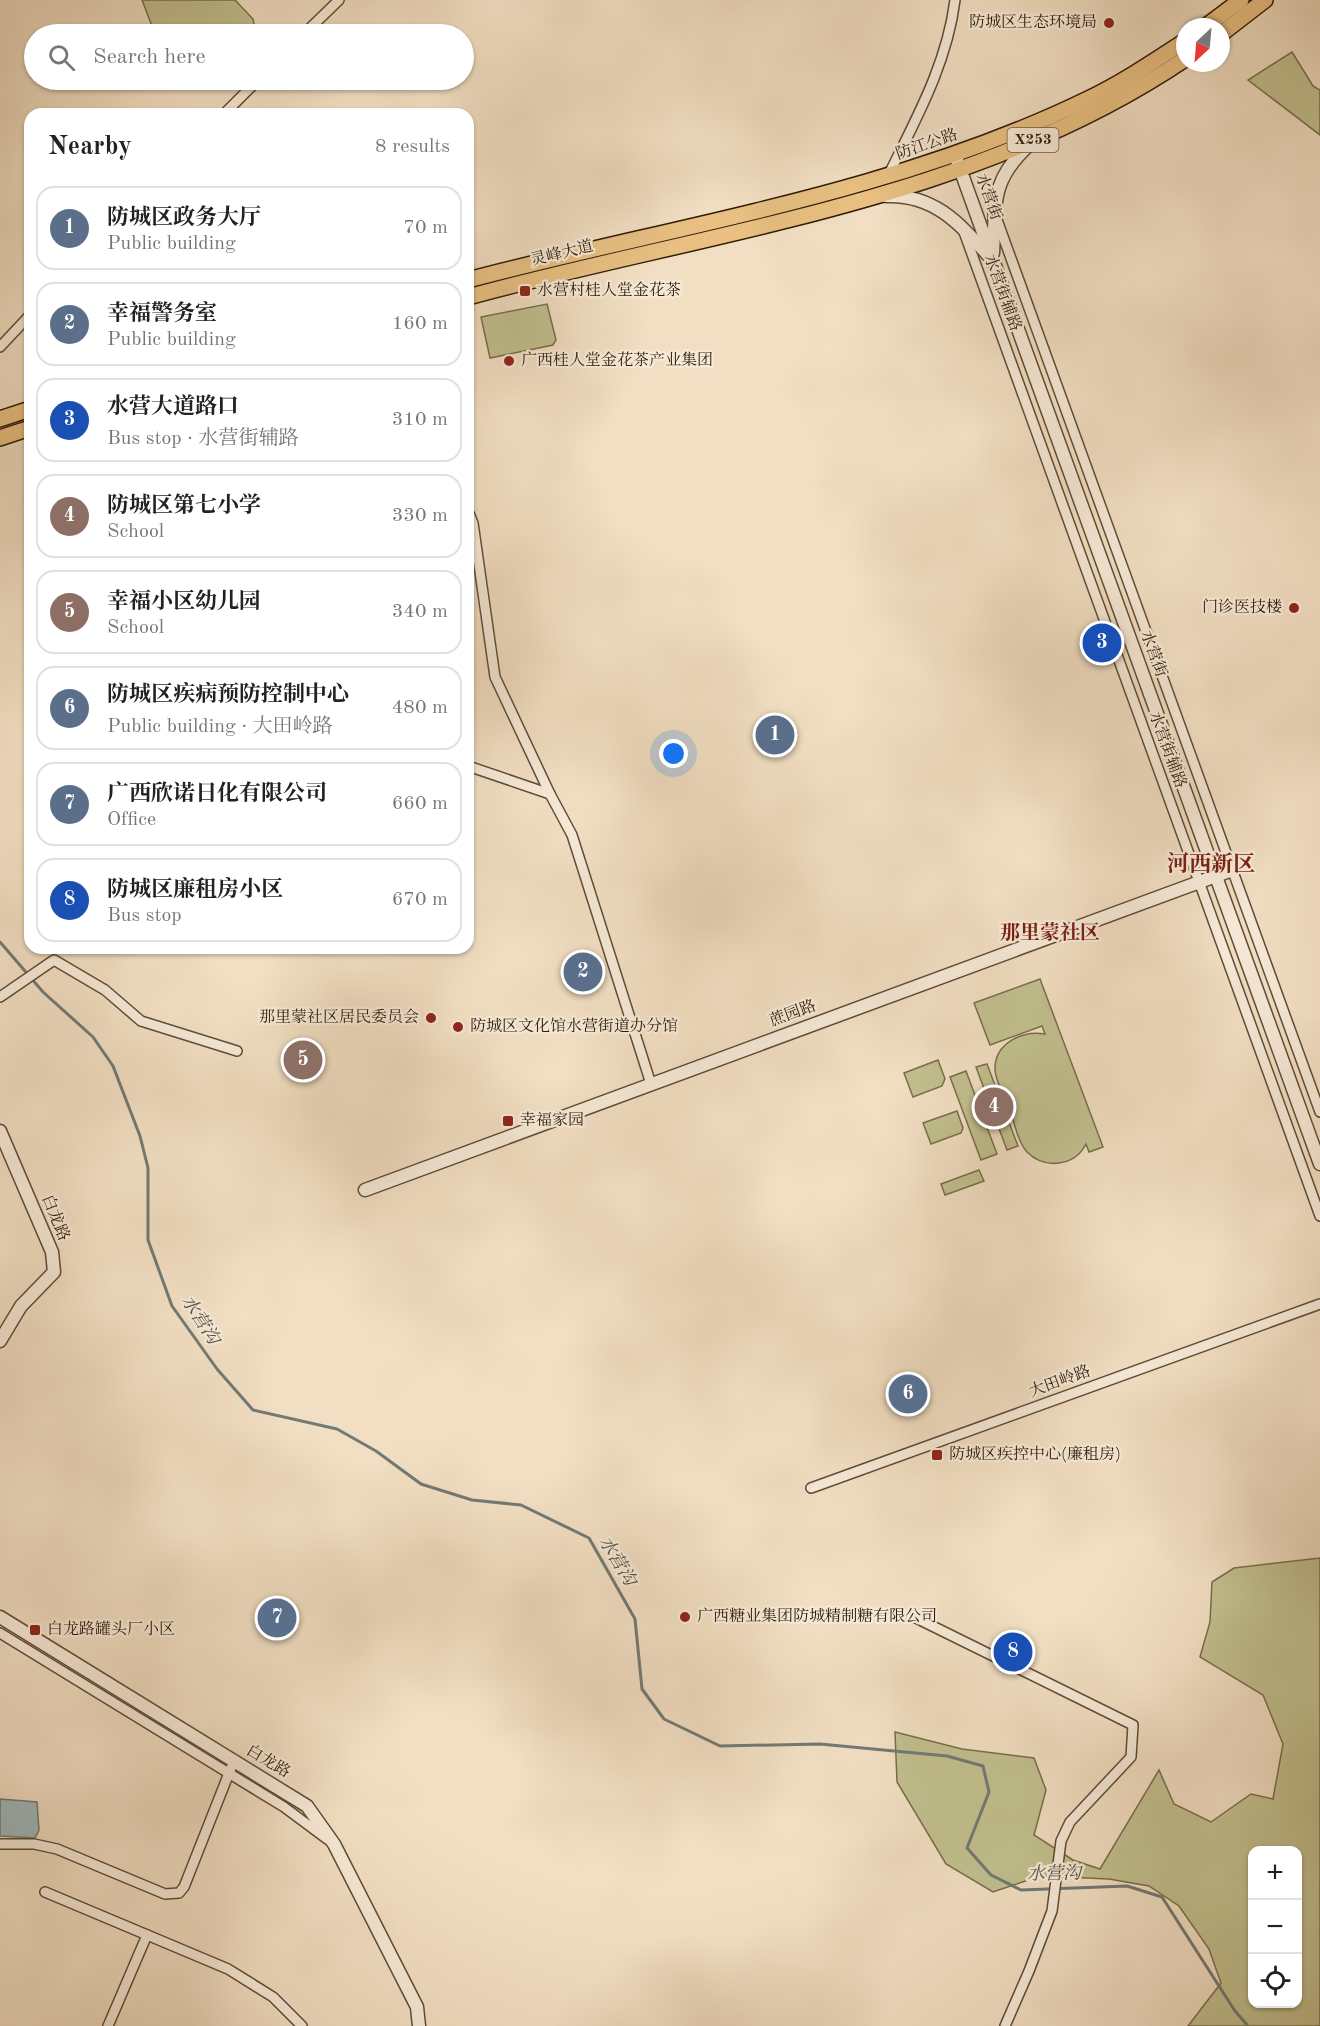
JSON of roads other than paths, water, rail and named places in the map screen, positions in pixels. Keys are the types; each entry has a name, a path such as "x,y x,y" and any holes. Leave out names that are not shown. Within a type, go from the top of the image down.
{"main road":[{"path":"1217,18 1241,0"},
{"path":"1230,27 1265,0"},
{"name":"防江公路","path":"663,240 870,197 957,162 1091,98 1176,46"},
{"name":"防江公路","path":"663,240 888,177 957,162 1034,140 1098,111 1176,64"},
{"name":"灵峰大道","path":"474,279 663,240"},
{"name":"灵峰大道","path":"474,295 663,240"},
{"path":"0,419 24,411"},
{"path":"0,438 24,430"}],"street":[{"path":"314,24 339,0"},
{"path":"888,177 937,75 955,0"},
{"path":"230,108 248,90"},
{"path":"993,260 996,195 1001,178 1013,159 1034,140"},
{"name":"水营街","path":"957,162 1320,1164"},
{"path":"870,197 906,195 926,202 962,227 993,260"},
{"name":"水营街辅路","path":"995,213 1320,1112"},
{"name":"水营街辅路","path":"962,227 1320,1216"},
{"path":"0,347 24,321"},
{"path":"474,530 495,677 550,794 572,835 651,1084"},
{"path":"474,768 550,794"},
{"name":"蔗园路","path":"365,1190 1232,870"},
{"path":"0,997 54,960 105,990 141,1021 237,1051"},
{"name":"白龙路","path":"0,1131 52,1251 54,1272 21,1306 0,1341"},
{"name":"大田岭路","path":"811,1488 1320,1304"},
{"path":"912,1616 1133,1725 1131,1757 1070,1822 1061,1841 1052,1911 1005,2026"},
{"name":"白龙路","path":"0,1617 307,1806 334,1844 417,2007 419,2026"},
{"path":"0,1633 284,1807 334,1844"},
{"path":"0,1844 47,1845 165,1894 179,1893 184,1887 234,1760"},
{"path":"45,1892 253,1983 291,2011 302,2026"},
{"path":"108,2026 147,1935"}],"water":[{"path":"0,1799 37,1802 39,1830 35,1838 0,1836"}],"waterway":[{"name":"水营沟","path":"0,942 43,992 93,1037 113,1066 140,1136 148,1168 148,1240 172,1306 217,1369 253,1410 337,1429 376,1451 421,1484 472,1500 521,1505 589,1538 635,1619 642,1689 664,1719 720,1746 820,1744 947,1756 983,1766 989,1792 967,1848 991,1875 1021,1890 1127,1886 1162,1897 1235,2011 1248,2026"}],"place":[{"name":"防城区生态环境局","path":"1109,23"},
{"name":"水营村桂人堂金花茶","path":"525,291"},
{"name":"广西桂人堂金花茶产业集团","path":"509,361"},
{"name":"门诊医技楼","path":"1294,608"},
{"name":"水营大道路口","path":"1102,643"},
{"name":"防城区政务大厅","path":"775,735"},
{"name":"幸福警务室","path":"583,972"},
{"name":"那里蒙社区居民委员会","path":"431,1018"},
{"name":"防城区文化馆水营街道办分馆","path":"458,1027"},
{"name":"幸福小区幼儿园","path":"303,1060"},
{"name":"防城区第七小学","path":"994,1107"},
{"name":"幸福家园","path":"508,1121"},
{"name":"防城区疾病预防控制中心","path":"908,1394"},
{"name":"防城区疾控中心(廉租房)","path":"937,1455"},
{"name":"广西糖业集团防城精制糖有限公司","path":"685,1617"},
{"name":"广西欣诺日化有限公司","path":"277,1618"},
{"name":"白龙路罐头厂小区","path":"35,1630"},
{"name":"防城区廉租房小区","path":"1013,1652"}],"district":[{"name":"河西新区","path":"1211,865"},
{"name":"那里蒙社区","path":"1050,934"}]}
